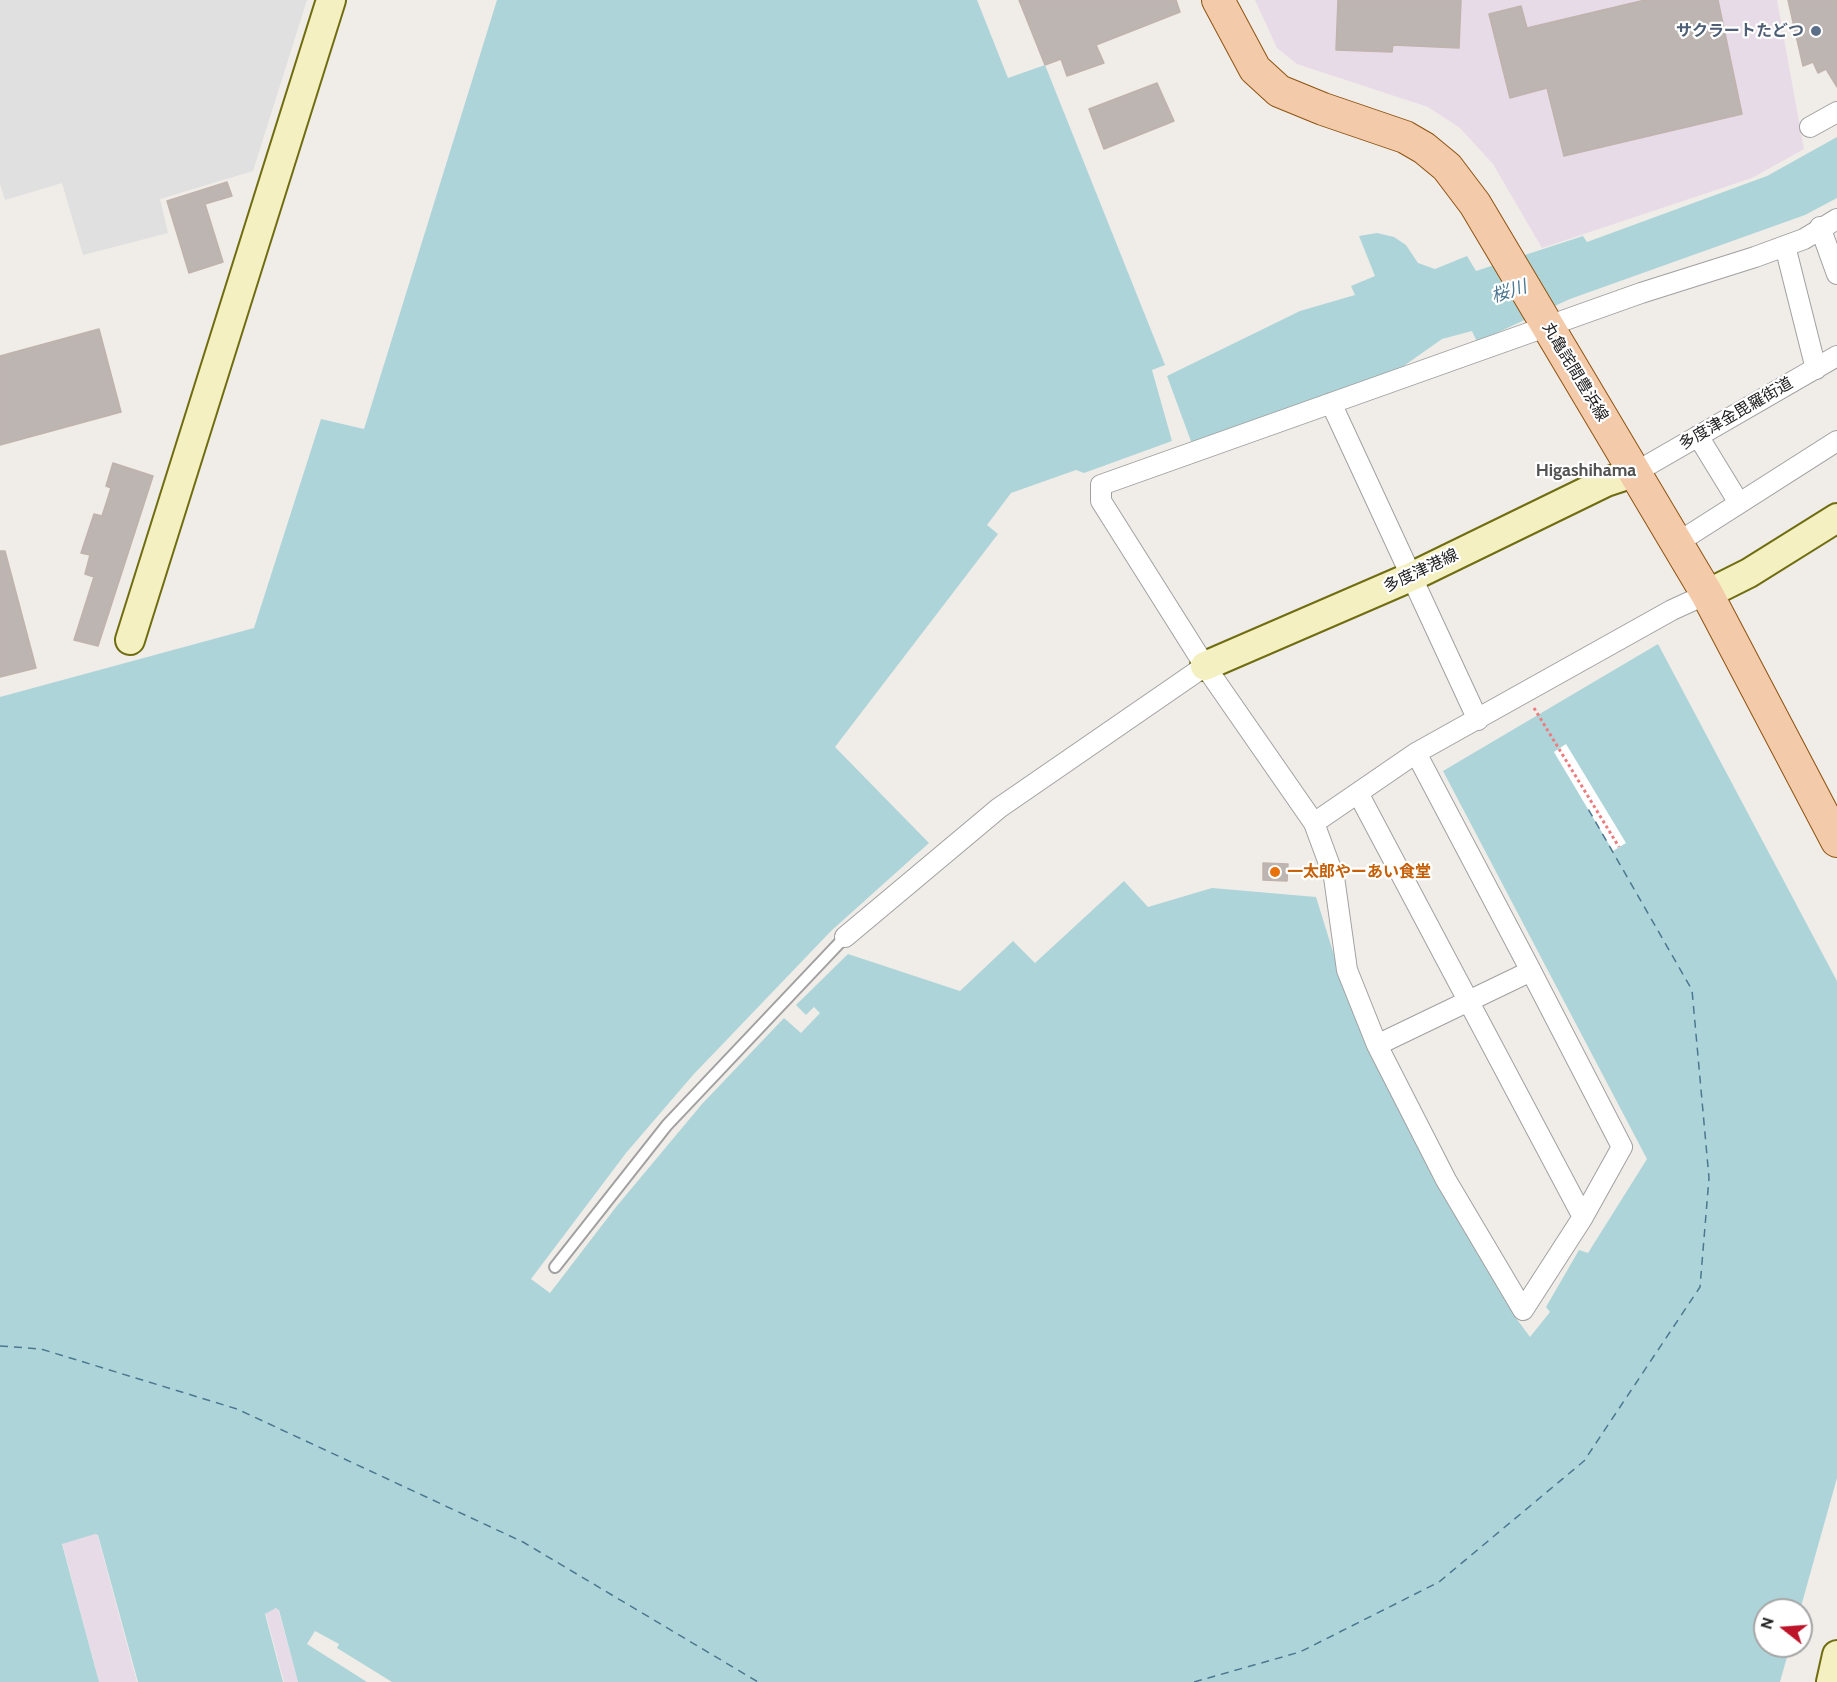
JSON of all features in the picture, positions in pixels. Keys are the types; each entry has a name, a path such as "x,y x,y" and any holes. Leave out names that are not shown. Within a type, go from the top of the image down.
{"main road":[{"name":"丸亀詫間豊浜線","path":"1218,0 1255,69 1280,90 1323,109 1405,137 1424,148 1448,167 1475,204 1508,258 1546,326 1636,472 1707,594 1837,841"}],"street":[{"path":"130,640 331,0"},
{"path":"1810,127 1837,112"},
{"path":"1416,753 1622,1147 1582,1217 1523,1310 1446,1180 1377,1044 1347,970 1334,877 1314,823 1205,666 1101,501 1101,485 1546,326 1785,246 1804,239 1829,223 1837,274"},
{"path":"1785,246 1816,369"},
{"name":"多度津金毘羅街道","path":"1636,472 1837,356"},
{"path":"1331,403 1478,720"},
{"path":"1698,436 1739,503"},
{"path":"1677,543 1837,441"},
{"name":"多度津港線","path":"1205,666 1413,576 1606,482 1636,472"},
{"path":"1314,823 1416,753 1672,610 1749,573 1837,518"},
{"path":"845,937 999,808 1205,666"},
{"path":"1358,793 1582,1217"},
{"path":"1377,1044 1531,971"},
{"path":"1832,1682 1837,1655"}],"lane":[{"path":"555,1267 667,1125 845,937"}],"path":[{"path":"1534,708 1619,847"}],"shaded area":[{"path":"0,0 307,0 253,171 160,199 168,233 83,255 62,183 5,200 0,184"},
{"path":"1255,0 1777,0 1804,149 1752,178 1542,248 1493,164 1460,128 1428,107 1297,64 1277,48"},
{"path":"97,1533 137,1682 99,1682 62,1542"},
{"path":"278,1608 298,1682 284,1682 265,1611"}],"water":[{"path":"497,0 977,0 1008,78 1045,65 1165,365 1152,370 1172,441 1084,473 1076,470 1011,493 987,525 998,534 835,747 929,843 831,931 693,1075 626,1153 531,1279 550,1293 616,1207 702,1104 784,1018 801,1033 820,1013 814,1007 806,1015 796,1005 848,954 960,991 1013,941 1035,963 1124,881 1148,907 1212,888 1316,897 1348,1000 1370,1051 1515,1309 1513,1314 1530,1337 1550,1312 1546,1307 1579,1250 1588,1253 1647,1159 1443,771 1658,644 1837,981 1837,1478 1803,1598 1753,1598 1753,1658 1787,1658 1780,1682 392,1682 337,1648 339,1644 315,1631 307,1644 367,1682 298,1682 279,1610 276,1608 265,1614 283,1682 138,1682 98,1535 95,1534 62,1544 99,1682 0,1682 0,697 254,628 321,419 364,429"},
{"name":"桜川","path":"1837,137 1837,198 1805,215 1570,299 1477,342 1472,331 1442,339 1398,370 1192,444 1167,376 1300,311 1355,295 1351,286 1375,276 1359,236 1377,233 1394,237 1406,245 1418,263 1435,269 1467,256 1476,271 1583,236 1587,242 1767,176"}],"pier":[{"path":"1566,744 1626,843 1613,851 1554,752"}],"building":[{"path":"1019,0 1176,0 1180,12 1096,45 1104,63 1067,76 1061,59 1045,65"},
{"path":"1338,0 1461,0 1459,48 1393,45 1392,52 1336,50"},
{"path":"1645,0 1718,0 1742,114 1564,156 1547,88 1510,98 1489,14 1521,6 1527,28"},
{"name":"サクラートたどつ","path":"1788,0 1837,0 1837,87 1826,69 1818,73 1813,62 1803,66"},
{"path":"1157,83 1174,121 1104,149 1089,109"},
{"path":"227,182 232,196 205,204 223,262 189,273 167,201"},
{"path":"99,329 121,412 0,445 0,356"},
{"path":"113,463 153,476 98,646 74,640 94,577 85,574 90,555 81,553 94,514 102,516 111,488 106,486"},
{"path":"0,551 5,551 36,668 0,677"},
{"name":"一太郎やーあい食堂","path":"1263,863 1288,864 1287,881 1263,880"}],"ferry route":[{"path":"1194,1682 1300,1652 1439,1582 1584,1461 1700,1287 1709,1178 1692,990 1587,807"},
{"path":"0,1346 41,1349 237,1409 523,1542 758,1682"}],"place":[{"name":"サクラートたどつ","path":"1816,31"},
{"name":"一太郎やーあい食堂","path":"1275,872"}],"district":[{"name":"Higashihama","path":"1586,471"}]}
